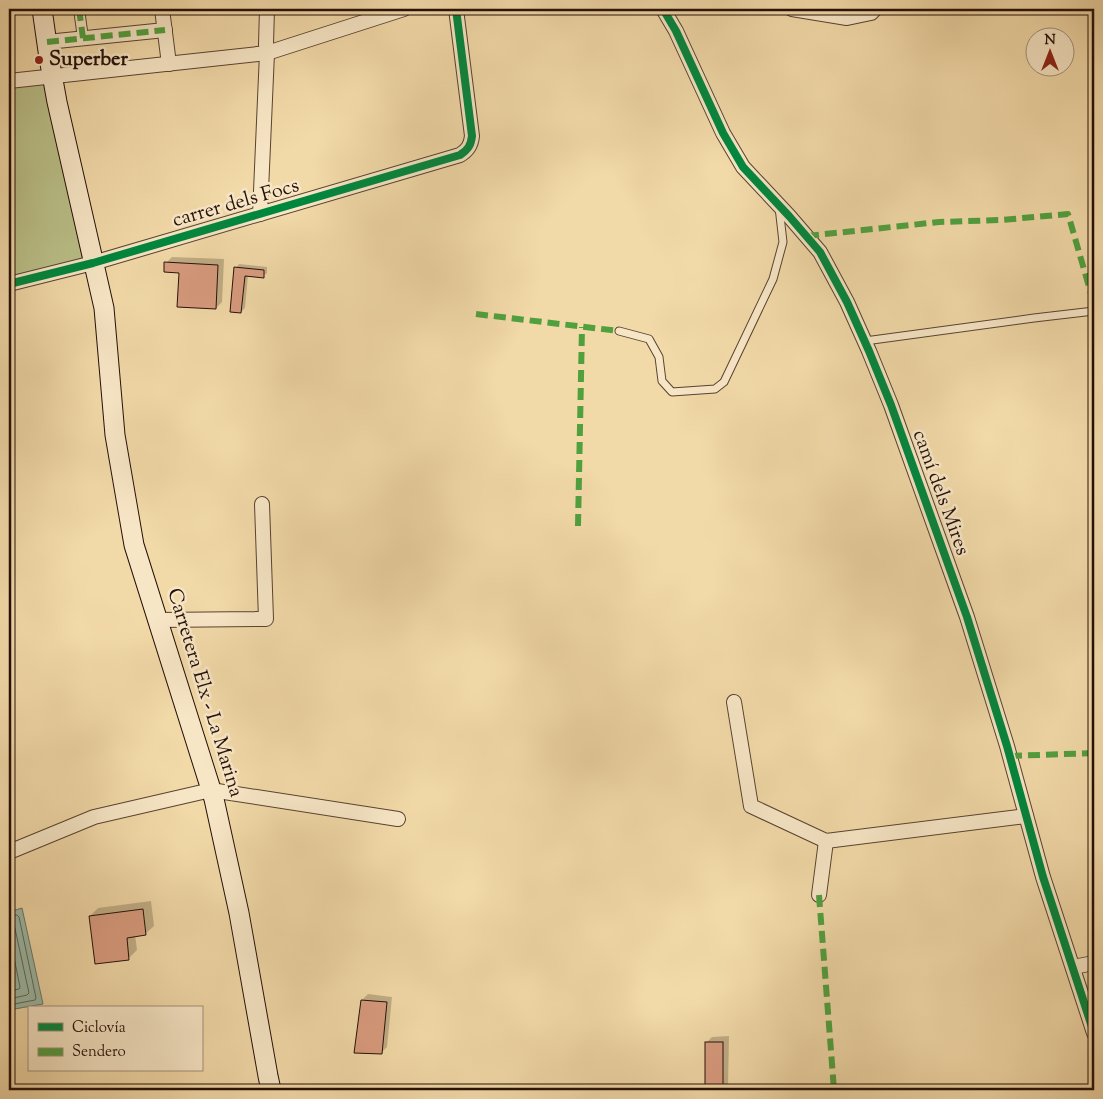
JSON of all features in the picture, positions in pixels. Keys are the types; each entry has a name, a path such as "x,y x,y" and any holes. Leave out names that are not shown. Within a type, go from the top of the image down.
{"main road":[{"name":"Carretera Elx - La Marina","path":"42,9 52,76 104,308 115,435 134,545 214,799 239,913 271,1090"}],"street":[{"path":"79,9 82,38"},
{"path":"162,9 169,64"},
{"path":"260,214 267,53 267,9"},
{"path":"9,81 267,53 404,9"},
{"name":"carrer dels Focs","path":"9,284 93,263 460,155 469,148 472,136 456,9"},
{"name":"camí dels Mires","path":"665,9 704,94 743,167 820,252 847,302 865,342 891,405 967,616 1007,746 1043,876 1094,1033"},
{"path":"792,9 847,18 871,13 875,9"},
{"path":"47,42 165,30"},
{"path":"157,620 266,619 262,504"},
{"path":"734,702 751,806 826,841 1026,816"},
{"path":"9,852 94,817 211,790 398,819"},
{"path":"819,896 826,841"},
{"path":"1072,967 1094,963"}],"lane":[{"path":"619,331 648,339 659,357 662,381 672,392 715,389 724,382 773,278 782,242 779,205"},
{"path":"865,342 1094,311"}],"green space":[{"path":"44,81 83,260 9,279 9,86"}],"water":[{"path":"22,908 43,1004 9,1010 9,912"}],"building":[{"path":"164,262 218,265 216,309 177,307 179,273 164,272"},
{"path":"234,267 264,270 264,278 245,276 241,313 230,312"},
{"path":"143,909 146,935 127,938 129,960 95,964 89,916"},
{"path":"361,1000 387,1002 382,1054 354,1053"},
{"path":"705,1042 723,1042 723,1090 705,1090"}],"marked path":[{"path":"79,9 83,38"},
{"path":"47,42 165,30"},
{"path":"807,236 939,222 1001,220 1068,214 1094,304"},
{"path":"476,314 619,331"},
{"path":"578,526 582,327"},
{"path":"1010,756 1094,753"},
{"path":"819,895 834,1090"}],"cycle path":[{"path":"9,284 93,263 460,155 469,147 472,136 456,9"},
{"path":"663,9 676,31 723,133 743,167 820,252 847,302 869,351 891,405 967,617 1007,746 1043,877 1094,1033"}],"place":[{"name":"Superber","path":"39,60"}]}
